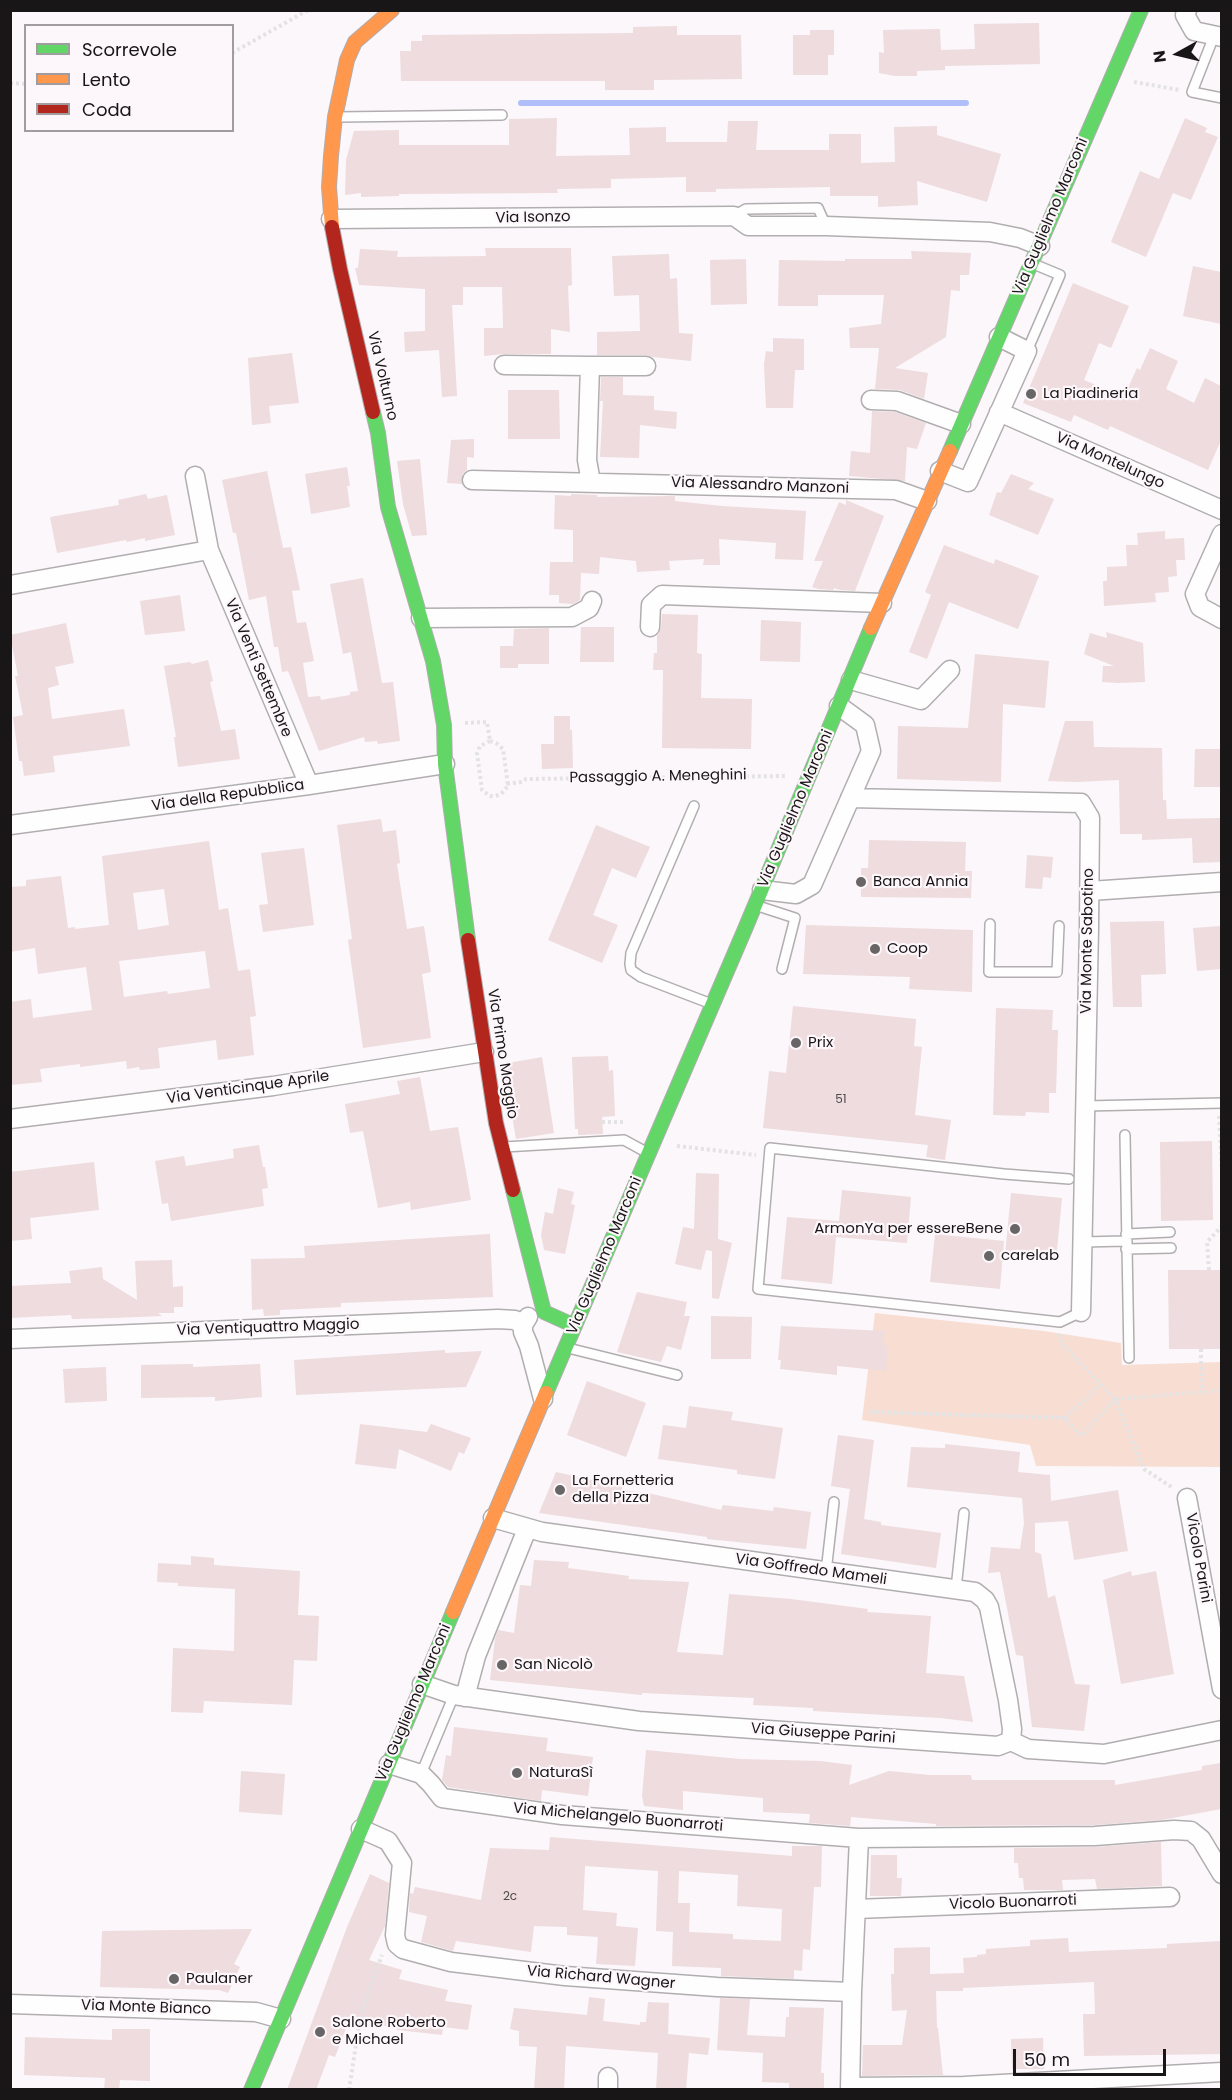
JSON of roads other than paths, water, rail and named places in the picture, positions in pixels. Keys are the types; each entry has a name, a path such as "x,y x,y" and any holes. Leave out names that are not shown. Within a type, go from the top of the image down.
{"main road":[{"name":"Via Volturno","path":"392,10 355,42 347,60 335,117 329,187 331,219 340,269 378,433 388,507 433,661 444,725 445,764"},
{"name":"Via Guglielmo Marconi","path":"251,2090 543,1400 759,898 882,603 1040,246 1141,10"},
{"name":"Via Primo Maggio","path":"445,764 484,1052 501,1147 544,1312"},
{"path":"544,1312 575,1326"}],"street":[{"path":"1187,10 1185,15 1194,31 1218,36"},
{"name":"Via Isonzo","path":"331,219 734,216 748,226 826,226 990,232 1020,238 1040,246"},
{"path":"940,471 968,482 1027,351 999,337"},
{"path":"504,365 646,366"},
{"path":"590,366 587,460 591,482"},
{"path":"871,400 897,401 962,424"},
{"name":"Via Montelungo","path":"999,412 1221,510"},
{"name":"Via Venti Settembre","path":"195,476 209,550 309,785"},
{"name":"Via Alessandro Manzoni","path":"472,480 896,490 927,501"},
{"path":"1221,534 1195,594 1200,607 1221,620"},
{"path":"10,585 209,550"},
{"path":"650,627 651,605 662,595 882,603"},
{"path":"421,618 572,617 589,608 592,601"},
{"path":"851,680 921,700 950,670"},
{"path":"759,898 796,894 812,885 871,751 865,725 840,706"},
{"name":"Via della Repubblica","path":"10,825 309,785 445,764"},
{"name":"Via Monte Sabotino","path":"850,798 1081,803 1090,818 1085,1106 1076,1179 1082,1242 1081,1312"},
{"path":"1090,891 1221,882"},
{"name":"Via Venticinque Aprile","path":"10,1119 273,1086 484,1052"},
{"path":"543,1400 529,1346 523,1332 523,1325 527,1317 544,1312"},
{"name":"Via Ventiquattro Maggio","path":"10,1339 498,1319 515,1320 523,1325"},
{"path":"529,1346 549,1349 566,1347"},
{"name":"Vicolo Parini","path":"1186,1498 1221,1689"},
{"name":"Via Goffredo Mameli","path":"493,1518 527,1529 975,1593 985,1600 989,1607 1008,1700 1012,1729 1011,1741"},
{"path":"460,1696 527,1529"},
{"name":"Via Giuseppe Parini","path":"422,1684 460,1696 639,1721 998,1746 1011,1741 1028,1749 1104,1754 1221,1730"},
{"path":"389,1764 421,1774"},
{"name":"Via Michelangelo Buonarroti","path":"421,1774 442,1798 562,1815 859,1838 1095,1836 1174,1830 1191,1831 1201,1839 1221,1874"},
{"name":"Via Richard Wagner","path":"361,1829 387,1841 402,1863 395,1935 397,1944 403,1949 451,1962 507,1970 717,1987 852,1992"},
{"path":"859,1838 850,2088 964,2086 1221,2072"},
{"name":"Vicolo Buonarroti","path":"856,1909 1170,1897"},
{"name":"Via Monte Bianco","path":"10,2004 256,2012 281,2019"}],"lane":[{"path":"1218,36 1192,92 1221,98"},
{"path":"335,117 502,114"},
{"path":"1027,351 1060,275 1032,263"},
{"path":"694,806 632,953 630,964 632,970 641,977 713,1004"},
{"path":"759,898 795,918 782,969"},
{"path":"990,924 989,972 1057,972 1059,926"},
{"path":"1085,1106 1220,1103"},
{"path":"1125,1135 1130,1358"},
{"path":"501,1147 624,1140 649,1154"},
{"path":"1076,1179 1004,1174 770,1148 758,1289 1060,1322 1081,1312"},
{"path":"1126,1241 1170,1232"},
{"path":"1082,1242 1126,1241 1171,1248"},
{"path":"566,1347 677,1375"},
{"path":"826,1572 834,1502"},
{"path":"956,1589 964,1513"},
{"path":"421,1774 460,1696"}],"waterway":[{"path":"521,103 966,103"}],"place":[{"name":"La Piadineria","path":"1031,394"},
{"name":"Banca Annia","path":"861,882"},
{"name":"Coop","path":"875,949"},
{"name":"Prix","path":"796,1043"},
{"name":"ArmonYa per essereBene","path":"1015,1229"},
{"name":"carelab","path":"989,1256"},
{"name":"La Fornetteria della Pizza","path":"560,1490"},
{"name":"San Nicolò","path":"502,1665"},
{"name":"NaturaSì","path":"517,1773"},
{"name":"Paulaner","path":"174,1979"},
{"name":"Salone Roberto e Michael","path":"320,2032"}]}
